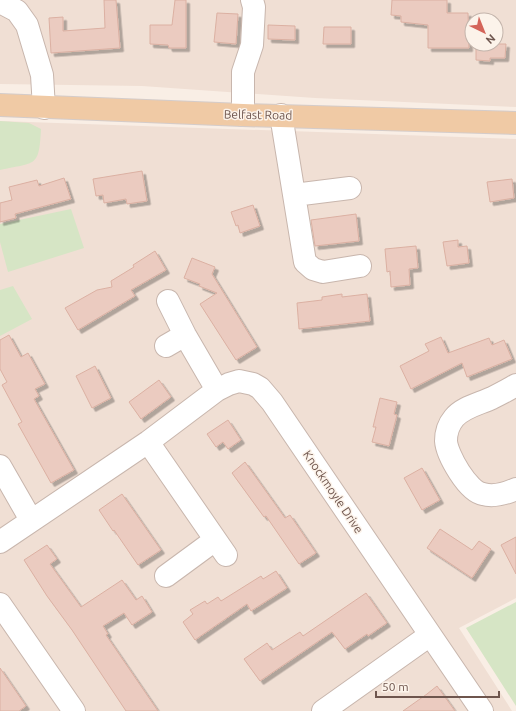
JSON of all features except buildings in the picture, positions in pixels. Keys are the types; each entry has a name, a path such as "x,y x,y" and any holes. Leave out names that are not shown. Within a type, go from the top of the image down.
{"main road":[{"name":"Belfast Road","path":"0,106 516,123"}],"street":[{"path":"243,115 243,72 252,44 254,7 252,0"},
{"path":"0,2 17,11 27,25 42,75 44,108"},
{"path":"281,115 305,262 313,269 323,272 360,266"},
{"path":"294,195 350,188"},
{"path":"168,301 185,335 217,390"},
{"path":"166,346 185,335"},
{"name":"Knockmoyle Drive","path":"0,542 148,442 217,390 239,381 249,382 260,388 272,402 482,711"},
{"path":"516,385 492,398 461,411 448,427 446,439 449,451 461,474 475,491 483,494 495,494 516,489"},
{"path":"148,442 221,547 166,576"},
{"path":"0,466 31,520"},
{"path":"0,604 74,711"},
{"path":"335,708 430,635"}],"shaded area":[{"path":"0,0 516,0 516,107 315,98 142,86 0,84"},
{"path":"0,121 516,139 516,598 459,628 512,711 0,711"}],"green space":[{"path":"0,121 29,123 41,129 39,151 37,157 33,161 21,166 0,170"},
{"path":"71,209 84,248 8,272 0,242 0,224"},
{"path":"13,286 32,319 0,336 0,290"},
{"path":"516,602 516,706 466,628"}]}
